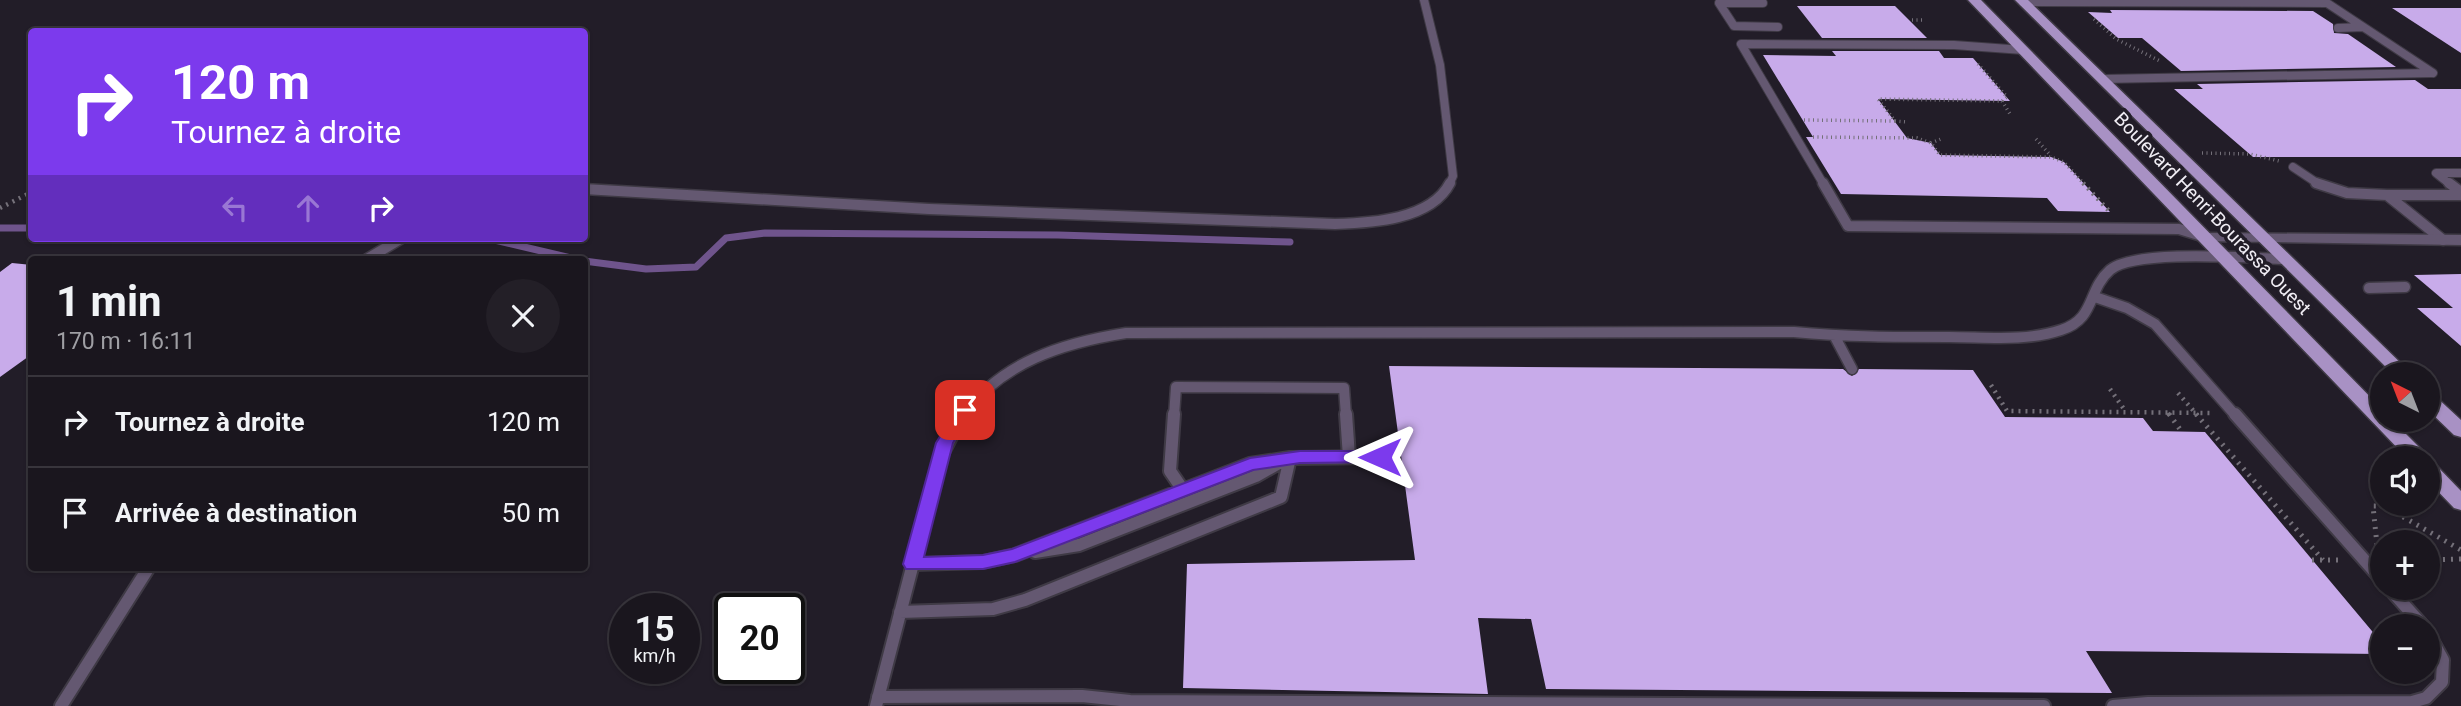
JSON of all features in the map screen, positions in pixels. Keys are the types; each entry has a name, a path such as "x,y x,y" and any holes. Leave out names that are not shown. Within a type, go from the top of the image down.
{"main road":[{"name":"Boulevard Henri-Bourassa Ouest","path":"1974,0 2406,446"},
{"name":"Boulevard Henri-Bourassa Ouest","path":"2022,1 2391,362"},
{"path":"2440,411 2461,431"},
{"path":"2440,481 2461,503"}],"street":[{"path":"2207,238 2461,240"}],"lane":[{"path":"588,189 714,199 806,201 1034,216 1300,223 1373,221 1430,203 1447,192 1453,176 1440,65 1424,0"},
{"path":"2022,1 2327,4 2433,73 2102,79"},
{"path":"1763,3 1719,3 1734,26 1778,27"},
{"path":"2338,28 2363,27"},
{"path":"2023,50 1954,45 1741,44 1848,226 2179,229 2207,238"},
{"path":"2293,167 2314,184 2330,191 2387,195 2461,194"},
{"path":"2461,173 2436,173 2461,194"},
{"path":"2387,195 2443,240"},
{"path":"372,256 395,242"},
{"path":"2044,706 1130,701 1082,696 877,701 941,456 956,420 984,389 1007,372 1049,351 1079,341 1127,332 1159,331 1794,332 1835,337 2034,335 2075,324 2084,317 2105,276 2121,264 2148,260 2284,259"},
{"path":"2369,288 2405,288"},
{"path":"2095,298 2127,308 2155,324 2370,566"},
{"path":"1835,337 1852,369"},
{"path":"1183,490 1170,471 1176,387 1344,388 1349,457"},
{"path":"1015,555 1250,464 1290,458 1380,457"},
{"path":"912,564 975,563 1080,545 1256,476 1290,458"},
{"path":"900,612 993,609 1025,600 1281,497 1290,458"},
{"path":"61,706 146,571"},
{"path":"2400,600 2412,614"},
{"path":"2113,706 2148,703 2395,704 2419,701 2437,692 2445,678 2444,660 2440,653"}],"path":[{"path":"2090,15 2116,38 2152,55"},
{"path":"1912,20 1923,20"},
{"path":"1895,121 1878,99 2002,101 2007,97 1972,58"},
{"path":"2002,101 2010,114"},
{"path":"1802,120 1906,122"},
{"path":"1806,137 1917,138 1931,143 1940,155 2051,157 2064,162 2110,212"},
{"path":"1931,143 1941,139"},
{"path":"2036,139 2051,157"},
{"path":"2194,153 2249,153 2277,161"},
{"path":"0,208 28,194"},
{"path":"1991,385 2007,411 2219,413"},
{"path":"2110,389 2126,412"},
{"path":"2178,393 2323,560"},
{"path":"2168,413 2182,432"},
{"path":"2256,482 2267,482"},
{"path":"2375,530 2373,506 2384,506 2426,530"},
{"path":"2440,538 2461,550"},
{"path":"2440,560 2461,559"},
{"path":"2312,560 2348,560"}],"building":[{"path":"1797,6 1895,6 1927,38 1822,38"},
{"path":"2392,8 2461,8 2461,53"},
{"path":"2110,10 2313,11 2333,24 2334,33 2348,34 2396,67 2181,71 2142,38 2118,38 2088,12 2112,13"},
{"path":"1832,51 1939,51 1944,58 1973,58 2010,101 1878,99 1907,138 1931,143 1940,155 2051,157 2064,162 2110,212 2058,211 2047,198 1841,194 1806,137 1813,137 1763,55 1836,56"},
{"path":"2415,80 2428,89 2461,89 2461,157 2253,157 2174,89 2203,89 2197,84"},
{"path":"12,263 28,265 28,357 0,377 0,272"},
{"path":"2461,274 2461,346 2417,308 2453,308 2414,275"},
{"path":"1389,366 1843,369 1852,376 1859,369 1973,370 2005,417 2143,418 2153,431 2205,432 2370,629 2370,654 2086,651 2112,693 1546,689 1531,619 1478,618 1488,694 1183,688 1187,564 1415,560"}],"waterway":[{"path":"0,228 28,228"},
{"path":"588,262 646,269 696,267 726,238 765,233 1058,235 1290,242"},
{"path":"503,242 562,256"}],"route":[{"path":"965,410 956,420 945,443 912,564 967,564 1015,555 1250,464 1300,457 1380,457"}]}
